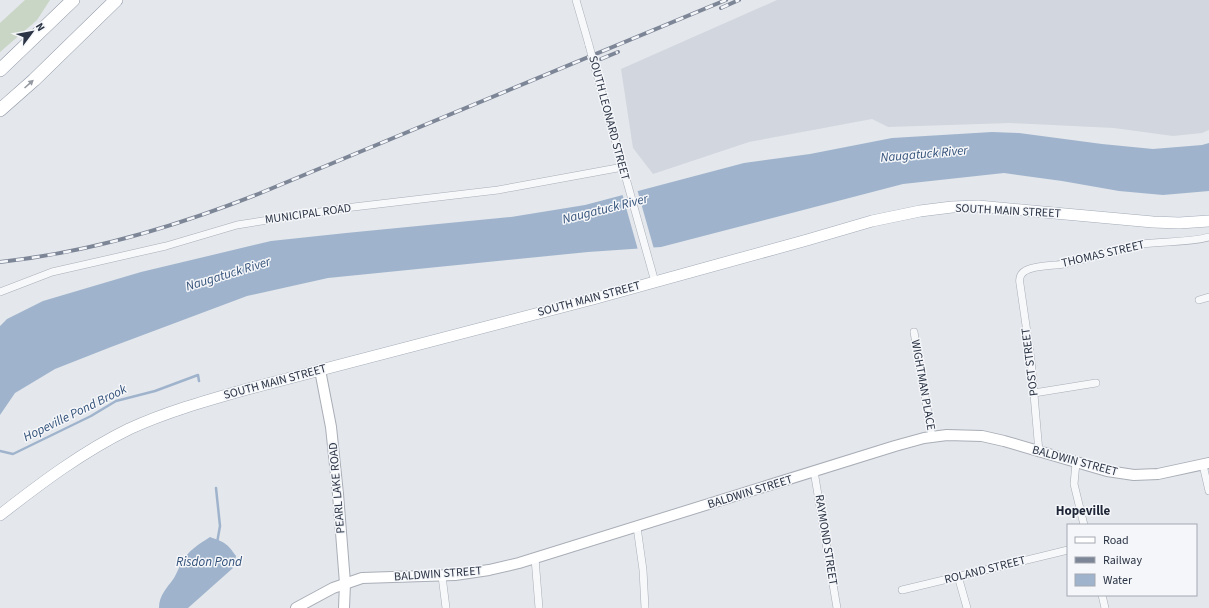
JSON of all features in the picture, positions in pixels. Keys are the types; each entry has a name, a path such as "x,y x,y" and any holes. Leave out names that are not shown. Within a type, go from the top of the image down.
{"highway":[{"path":"0,70 74,0"},
{"path":"0,110 34,80 116,0"}],"main road":[{"name":"SOUTH MAIN STREET","path":"0,515 71,462 128,430 196,404 244,390 655,282 872,221 936,208 982,206 1153,222 1179,223 1209,221"},
{"name":"PEARL LAKE ROAD","path":"320,370 331,427 345,583 344,608"},
{"name":"BALDWIN STREET","path":"296,608 333,588 345,583 367,578 442,576 489,570 535,558 895,446 932,437 954,435 982,436 1076,463 1121,474 1144,475 1168,472 1206,464"}],"street":[{"name":"SOUTH LEONARD STREET","path":"576,0 655,282"},
{"name":"MUNICIPAL ROAD","path":"0,292 52,272 166,246 237,224 345,208 498,190 623,167"},
{"name":"THOMAS STREET","path":"1022,273 1029,269 1068,263 1131,246 1189,241 1209,237"},
{"name":"POST STREET","path":"1022,273 1020,284 1030,355 1039,452"},
{"path":"1199,300 1209,297"},
{"name":"WIGHTMAN PLACE","path":"914,332 932,437"},
{"path":"1034,393 1096,383"},
{"path":"1076,463 1074,484 1084,524"},
{"path":"1206,464 1209,491"},
{"name":"RAYMOND STREET","path":"814,472 837,608"},
{"path":"637,527 643,570 645,608"},
{"name":"ROLAND STREET","path":"902,590 1067,550"},
{"path":"535,558 539,608"},
{"path":"442,576 446,608"},
{"path":"958,576 966,608"},
{"path":"1102,596 1105,608"}],"shaded area":[{"path":"777,0 1209,0 1209,130 1202,133 1173,136 1114,128 1010,123 888,127 872,119 749,142 653,174 633,148 621,69"}],"green space":[{"path":"25,0 50,0 37,20 0,52 0,23"}],"water":[{"name":"Naugatuck River","path":"992,132 1019,133 1153,149 1202,145 1209,143 1209,191 1163,195 1119,191 1004,173 903,184 661,247 588,252 328,278 247,296 55,369 15,393 0,415 0,326 7,319 43,301 141,272 271,241 511,217 585,205 744,163 810,154 892,138"},
{"name":"Risdon Pond","path":"210,537 219,540 228,546 236,556 233,568 188,608 159,608 162,595 174,578 184,558 194,548"}],"pier":[{"path":"637,189 654,249 638,250 622,193"}],"waterway":[{"name":"Hopeville Pond Brook","path":"0,451 13,454 91,416 116,401 155,391 198,375 199,381"},
{"name":"Hopeville Pond Brook","path":"216,488 220,526 217,543"}],"railway":[{"path":"0,262 68,252 134,236 199,216 263,192 726,0"},
{"path":"721,8 739,0"},
{"path":"601,59 618,52"}],"district":[{"name":"Hopeville","path":"1083,511"}]}
